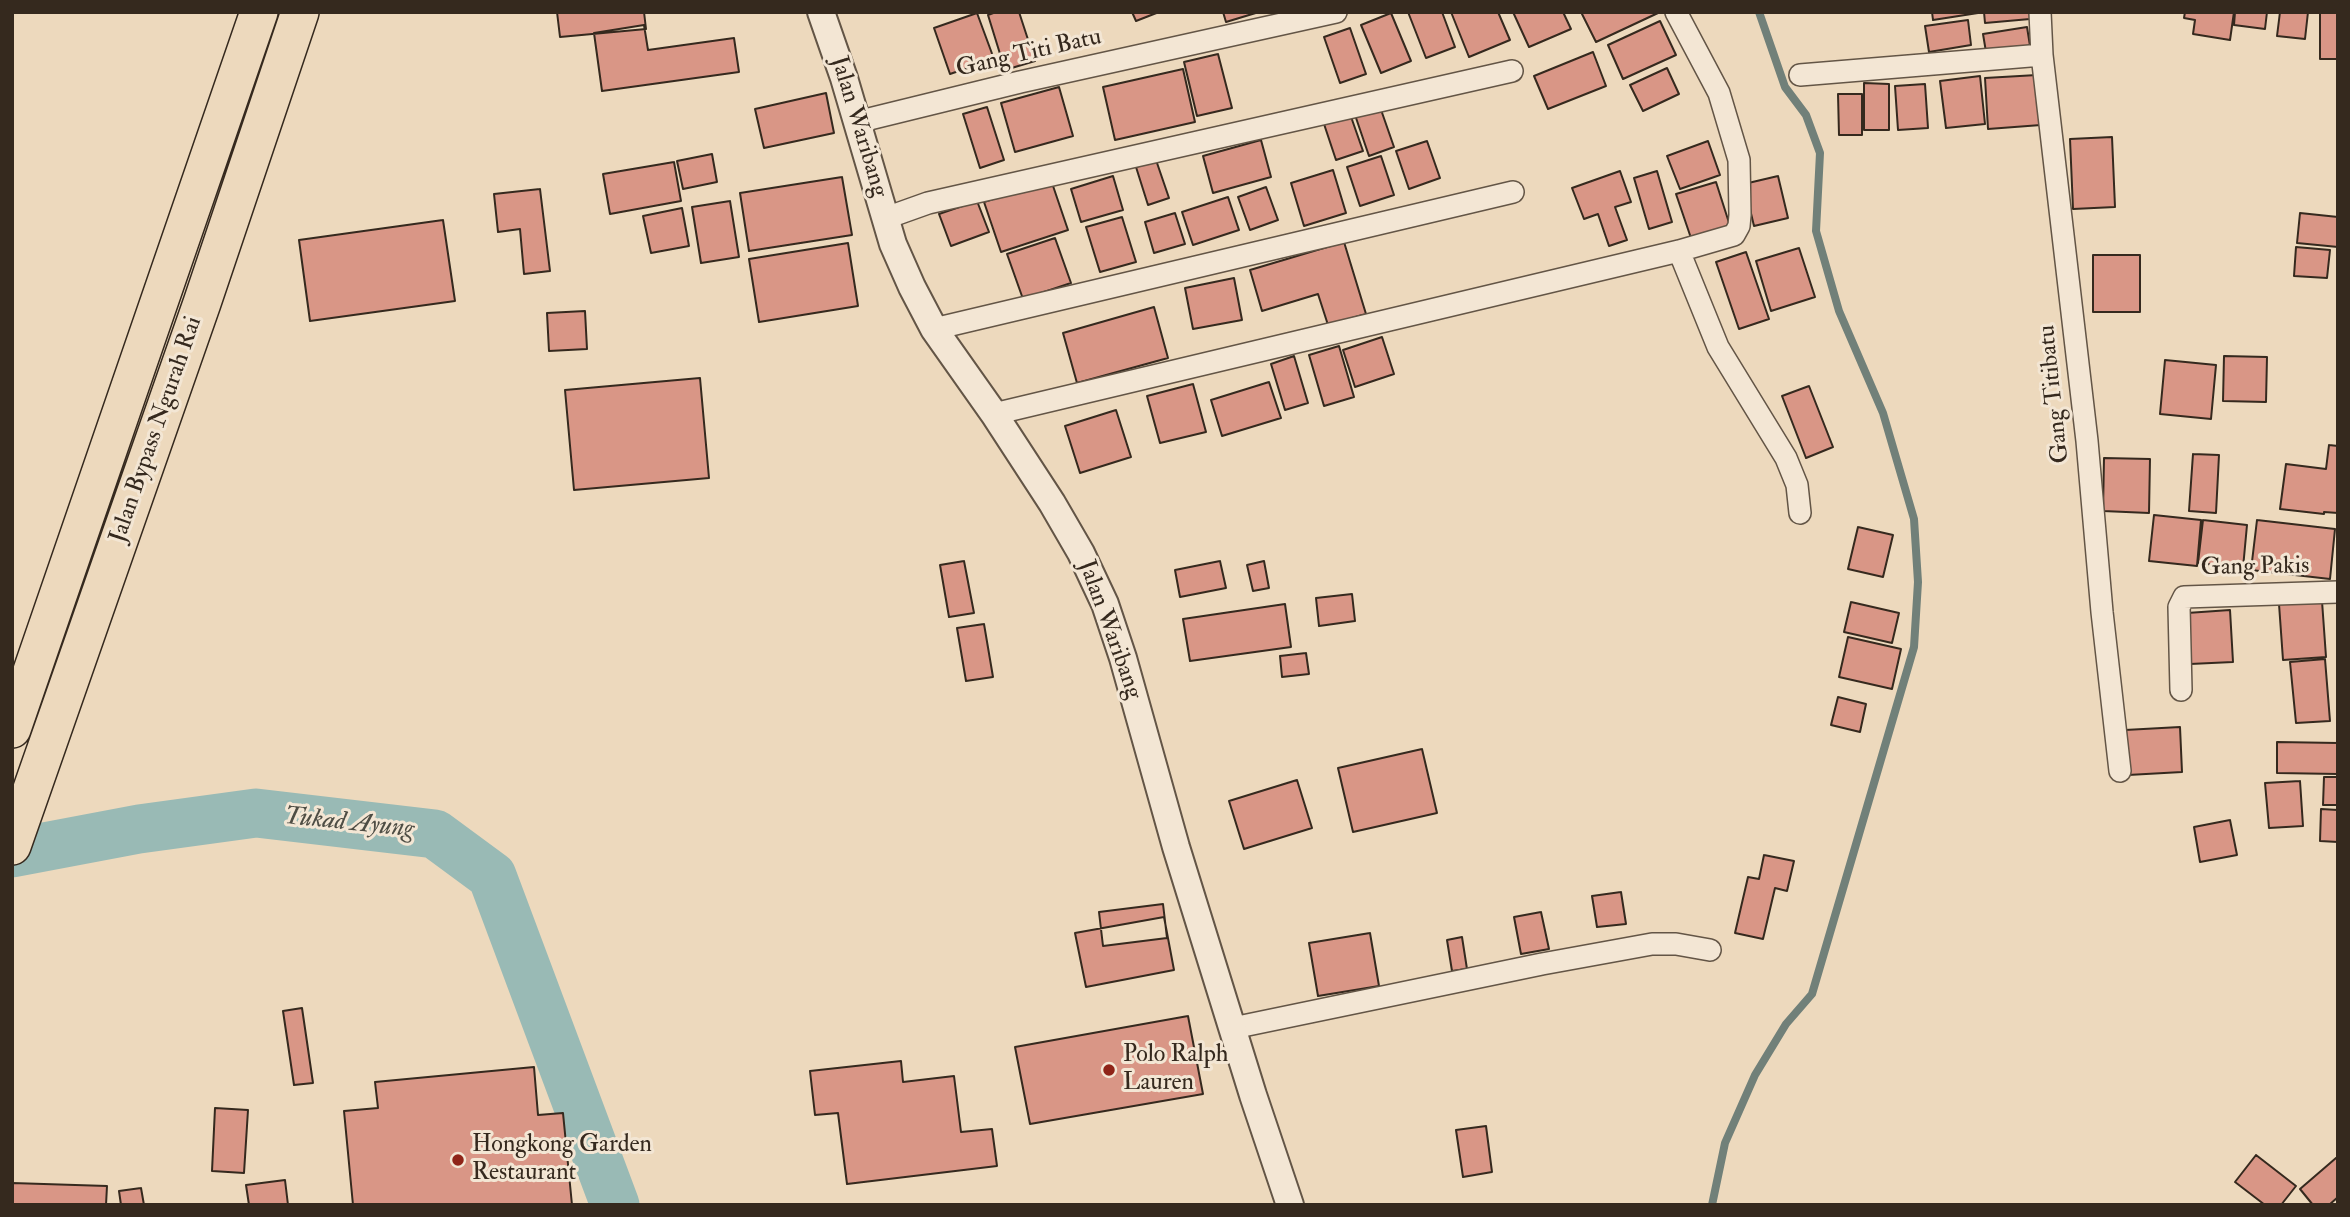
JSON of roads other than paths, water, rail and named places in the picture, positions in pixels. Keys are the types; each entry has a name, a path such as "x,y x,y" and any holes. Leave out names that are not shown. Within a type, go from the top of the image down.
{"highway":[{"name":"Jalan Bypass Ngurah Rai","path":"12,729 20,681 259,12"},
{"name":"Jalan Bypass Ngurah Rai","path":"12,846 197,317 300,12"}],"street":[{"name":"Jalan Waribang","path":"821,12 893,244 912,287 934,328 994,414 1081,553 1105,604 1124,658 1176,847 1253,1096 1290,1205"},
{"name":"Gang Titi Batu","path":"857,122 1020,82 1336,12"},
{"path":"994,414 1679,251 1734,234 1739,226 1741,200 1739,160 1722,103 1676,12"},
{"name":"Gang Titibatu","path":"2039,12 2088,441 2102,612 2120,771"},
{"path":"1800,75 2042,55"},
{"path":"886,218 928,203 1512,71"},
{"path":"934,328 1513,192"},
{"path":"1679,251 1718,347 1786,458 1797,485 1800,513"},
{"name":"Gang Pakis","path":"2180,690 2179,607 2184,597 2338,592"},
{"path":"1233,1028 1542,964 1653,944 1676,944 1710,950"}],"waterway":[{"path":"1712,1205 1725,1143 1755,1075 1786,1024 1812,994 1914,647 1918,582 1914,519 1883,413 1839,311 1816,231 1820,153 1806,115 1785,87 1759,12"},
{"name":"Tukad Ayung","path":"12,853 139,829 256,813 435,834 492,876 615,1205"}],"place":[{"name":"Polo Ralph Lauren","path":"1109,1070"},
{"name":"Hongkong Garden Restaurant","path":"458,1160"}]}
